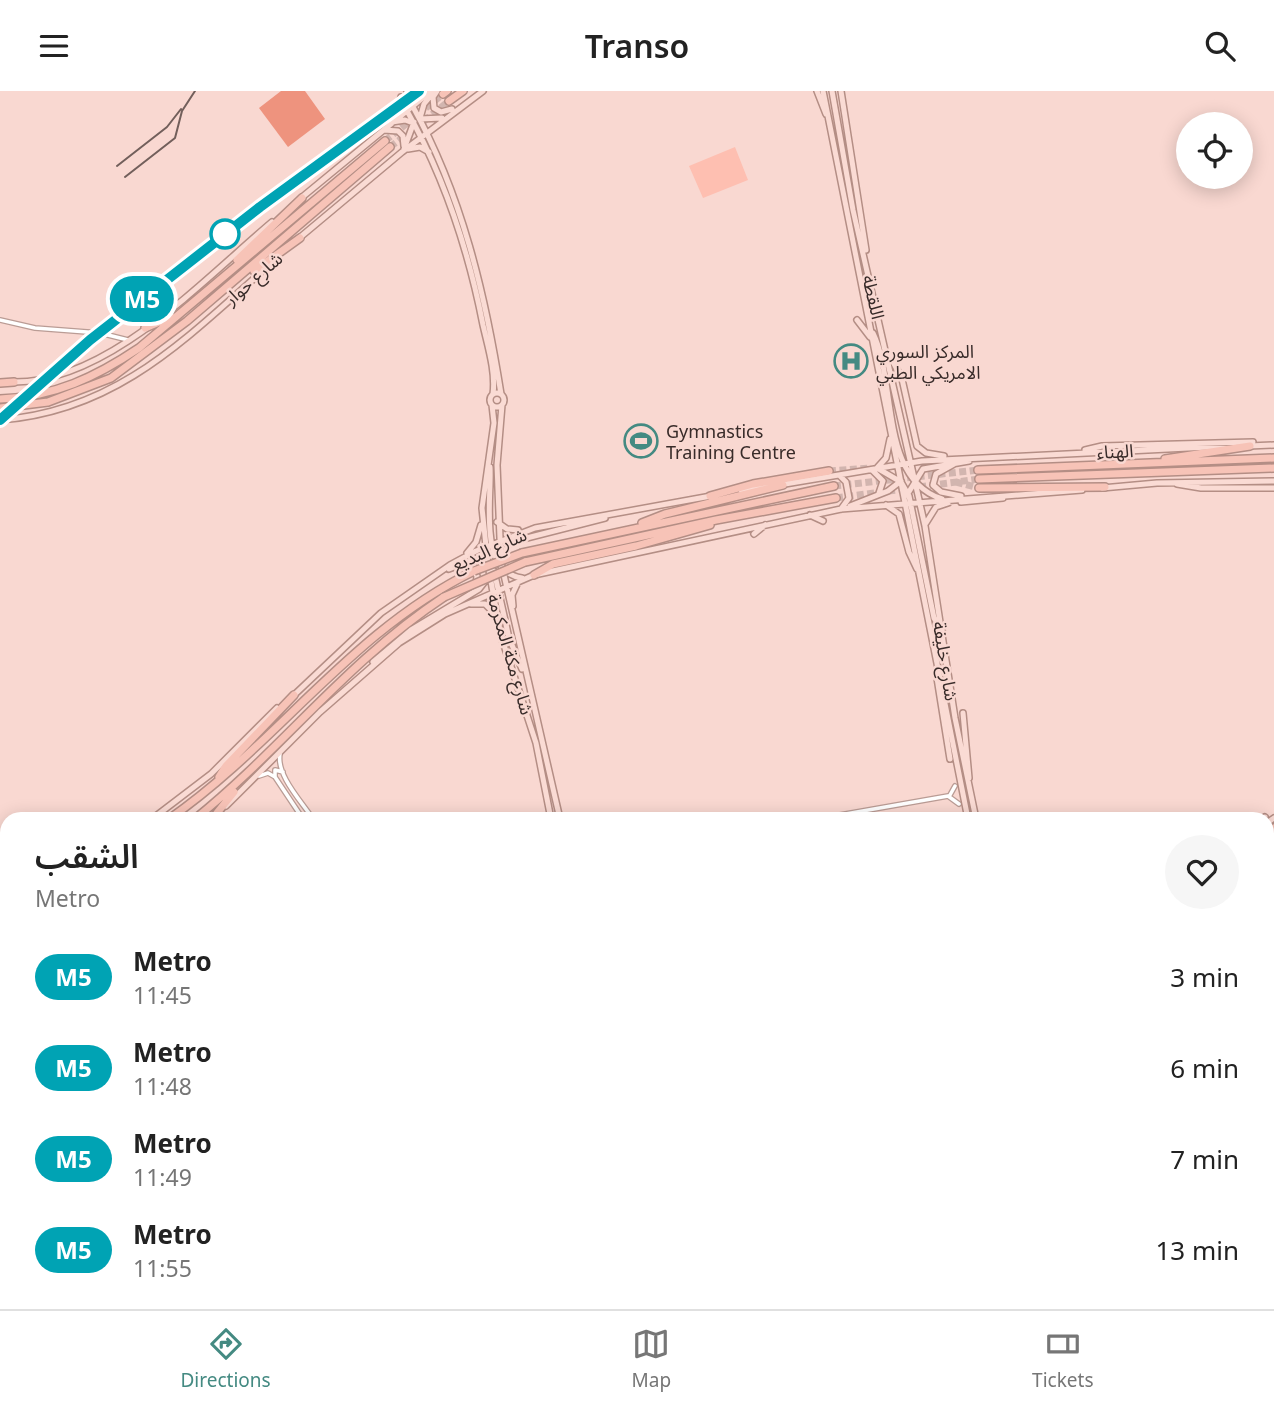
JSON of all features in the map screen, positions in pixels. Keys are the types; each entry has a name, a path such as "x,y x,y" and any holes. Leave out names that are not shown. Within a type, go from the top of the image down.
{"highway":[{"path":"449,101 463,91"},
{"name":"شارع حوار","path":"0,399 47,393 86,380 139,348 388,144 229,286 145,356 111,378 48,402 0,408"},
{"path":"223,277 244,252 302,198"},
{"path":"229,286 300,237"},
{"path":"145,328 181,312"},
{"path":"0,382 14,382"},
{"path":"1161,462 1170,457 1250,446"},
{"name":"الهناء","path":"978,470 1274,458"},
{"name":"الهناء","path":"979,479 1272,469"},
{"path":"710,496 753,484 829,471"},
{"path":"639,526 660,515 783,485"},
{"name":"شارع البديع","path":"178,812 218,780 383,627 440,588 485,565 522,552 834,486"},
{"path":"979,488 1105,487"},
{"name":"شارع البديع","path":"203,812 363,658 444,597 526,562 716,520 836,498"},
{"path":"526,578 554,564 693,532 716,520"},
{"path":"218,780 226,765 294,695"},
{"path":"218,812 246,778 247,771"}],"main road":[{"name":"شارع حوار","path":"0,420 37,415 81,404 121,385 185,336 402,152 483,91"},
{"path":"817,91 829,120"},
{"name":"اللقطة","path":"824,91 872,340 900,464 901,482 908,503"},
{"name":"اللقطة","path":"832,91 866,264 919,502"},
{"path":"841,91 865,233 866,264"},
{"path":"407,92 415,95 437,92"},
{"name":"شارع حوار","path":"14,382 56,377 115,350 145,328 409,107 437,92"},
{"path":"437,92 432,103 437,111 446,112 463,104"},
{"path":"402,152 424,104 437,92"},
{"path":"396,118 401,97"},
{"path":"409,107 434,146 448,178 475,261 505,400 502,405 492,405 490,400 493,394 493,378 473,275 458,223 425,134"},
{"path":"390,123 448,116"},
{"path":"434,146 436,130 448,116"},
{"path":"848,130 850,117"},
{"path":"381,131 389,128 398,131 404,141 402,152"},
{"path":"402,152 420,147 431,154"},
{"path":"857,320 872,340"},
{"path":"869,325 876,340 900,464 927,492 945,500"},
{"path":"887,352 902,379 917,446 926,453 956,461"},
{"path":"493,394 502,394"},
{"name":"شارع مكة المكرمة","path":"492,405 494,423 482,508 494,544 525,675 538,712 559,812"},
{"name":"شارع مكة المكرمة","path":"502,405 492,590 497,617 530,719 550,812"},
{"path":"891,433 886,457 877,468 901,482 908,492"},
{"path":"1081,452 1102,446 1274,444"},
{"name":"الهناء","path":"956,461 1081,452 1274,444"},
{"path":"490,460 494,544"},
{"path":"942,630 934,618 908,503 908,492 923,469 956,461"},
{"path":"956,461 936,474 933,481 935,488 950,495 976,498"},
{"name":"شارع البديع","path":"161,812 203,781 258,725 294,695 373,620 462,558 494,544 555,524 608,517 710,496 910,462 956,461"},
{"path":"841,509 874,497 901,482 910,462"},
{"path":"868,470 877,473 883,481 881,491 874,497"},
{"path":"840,475 845,480 849,498 841,509"},
{"name":"الهناء","path":"976,498 1174,482 1201,488 1274,486"},
{"path":"925,526 939,504 998,500 1005,496"},
{"path":"218,812 367,671 407,638 492,590 526,578 841,509 976,498"},
{"name":"شارع خليفة","path":"919,502 975,812"},
{"name":"شارع خليفة","path":"908,503 967,812"},
{"path":"883,505 899,514 910,556 919,570"},
{"path":"462,558 476,542 482,508"},
{"path":"810,515 823,521"},
{"path":"367,671 383,651 411,629 479,589 491,570 499,564 505,548 511,543 596,523 608,517"},
{"path":"497,522 512,531 555,524"},
{"path":"754,534 768,523"},
{"path":"511,543 506,557 511,570 526,578"},
{"path":"673,552 682,543"},
{"path":"618,558 629,560"},
{"path":"450,565 470,560 491,570 503,588 509,638 525,675"},
{"path":"440,572 462,564 472,567 477,581 465,597"},
{"path":"499,564 512,576 526,578"},
{"path":"516,637 512,595 526,578"},
{"path":"461,607 485,604 497,617"},
{"path":"936,661 950,758"},
{"path":"963,713 970,767 968,781"},
{"path":"538,776 544,781"}],"street":[{"path":"0,320 35,328 100,333 131,339"},
{"path":"113,337 115,350"},
{"path":"280,752 279,764 308,812"},
{"path":"275,777 277,769 284,774"},
{"path":"254,778 268,773 275,777 298,812"},
{"path":"857,812 948,796 955,786"},
{"path":"948,796 958,804"}],"shaded area":[{"path":"281,91 305,91 325,119 288,147 259,108"},
{"path":"735,147 748,180 703,198 689,166"},
{"name":"المركز السوري الامريكي الطبي","path":"860,349 864,369 843,373 839,353"}],"tunnel":[{"path":"385,141 443,94"},
{"path":"424,121 449,101"},
{"path":"390,147 406,135"},
{"path":"829,471 871,468"},
{"path":"834,486 978,470"},
{"path":"836,498 979,479"},
{"path":"956,482 979,488"}],"tram line":[{"path":"125,177 175,138 182,111 195,91"},
{"path":"117,166 167,127 181,109"}],"metro line":[{"name":"M5","path":"0,420 90,340 260,207 419,91"}],"place":[{"name":"المركز السوري الامريكي الطبي","path":"851,361"},
{"name":"Gymnastics Training Centre","path":"641,441"}]}
